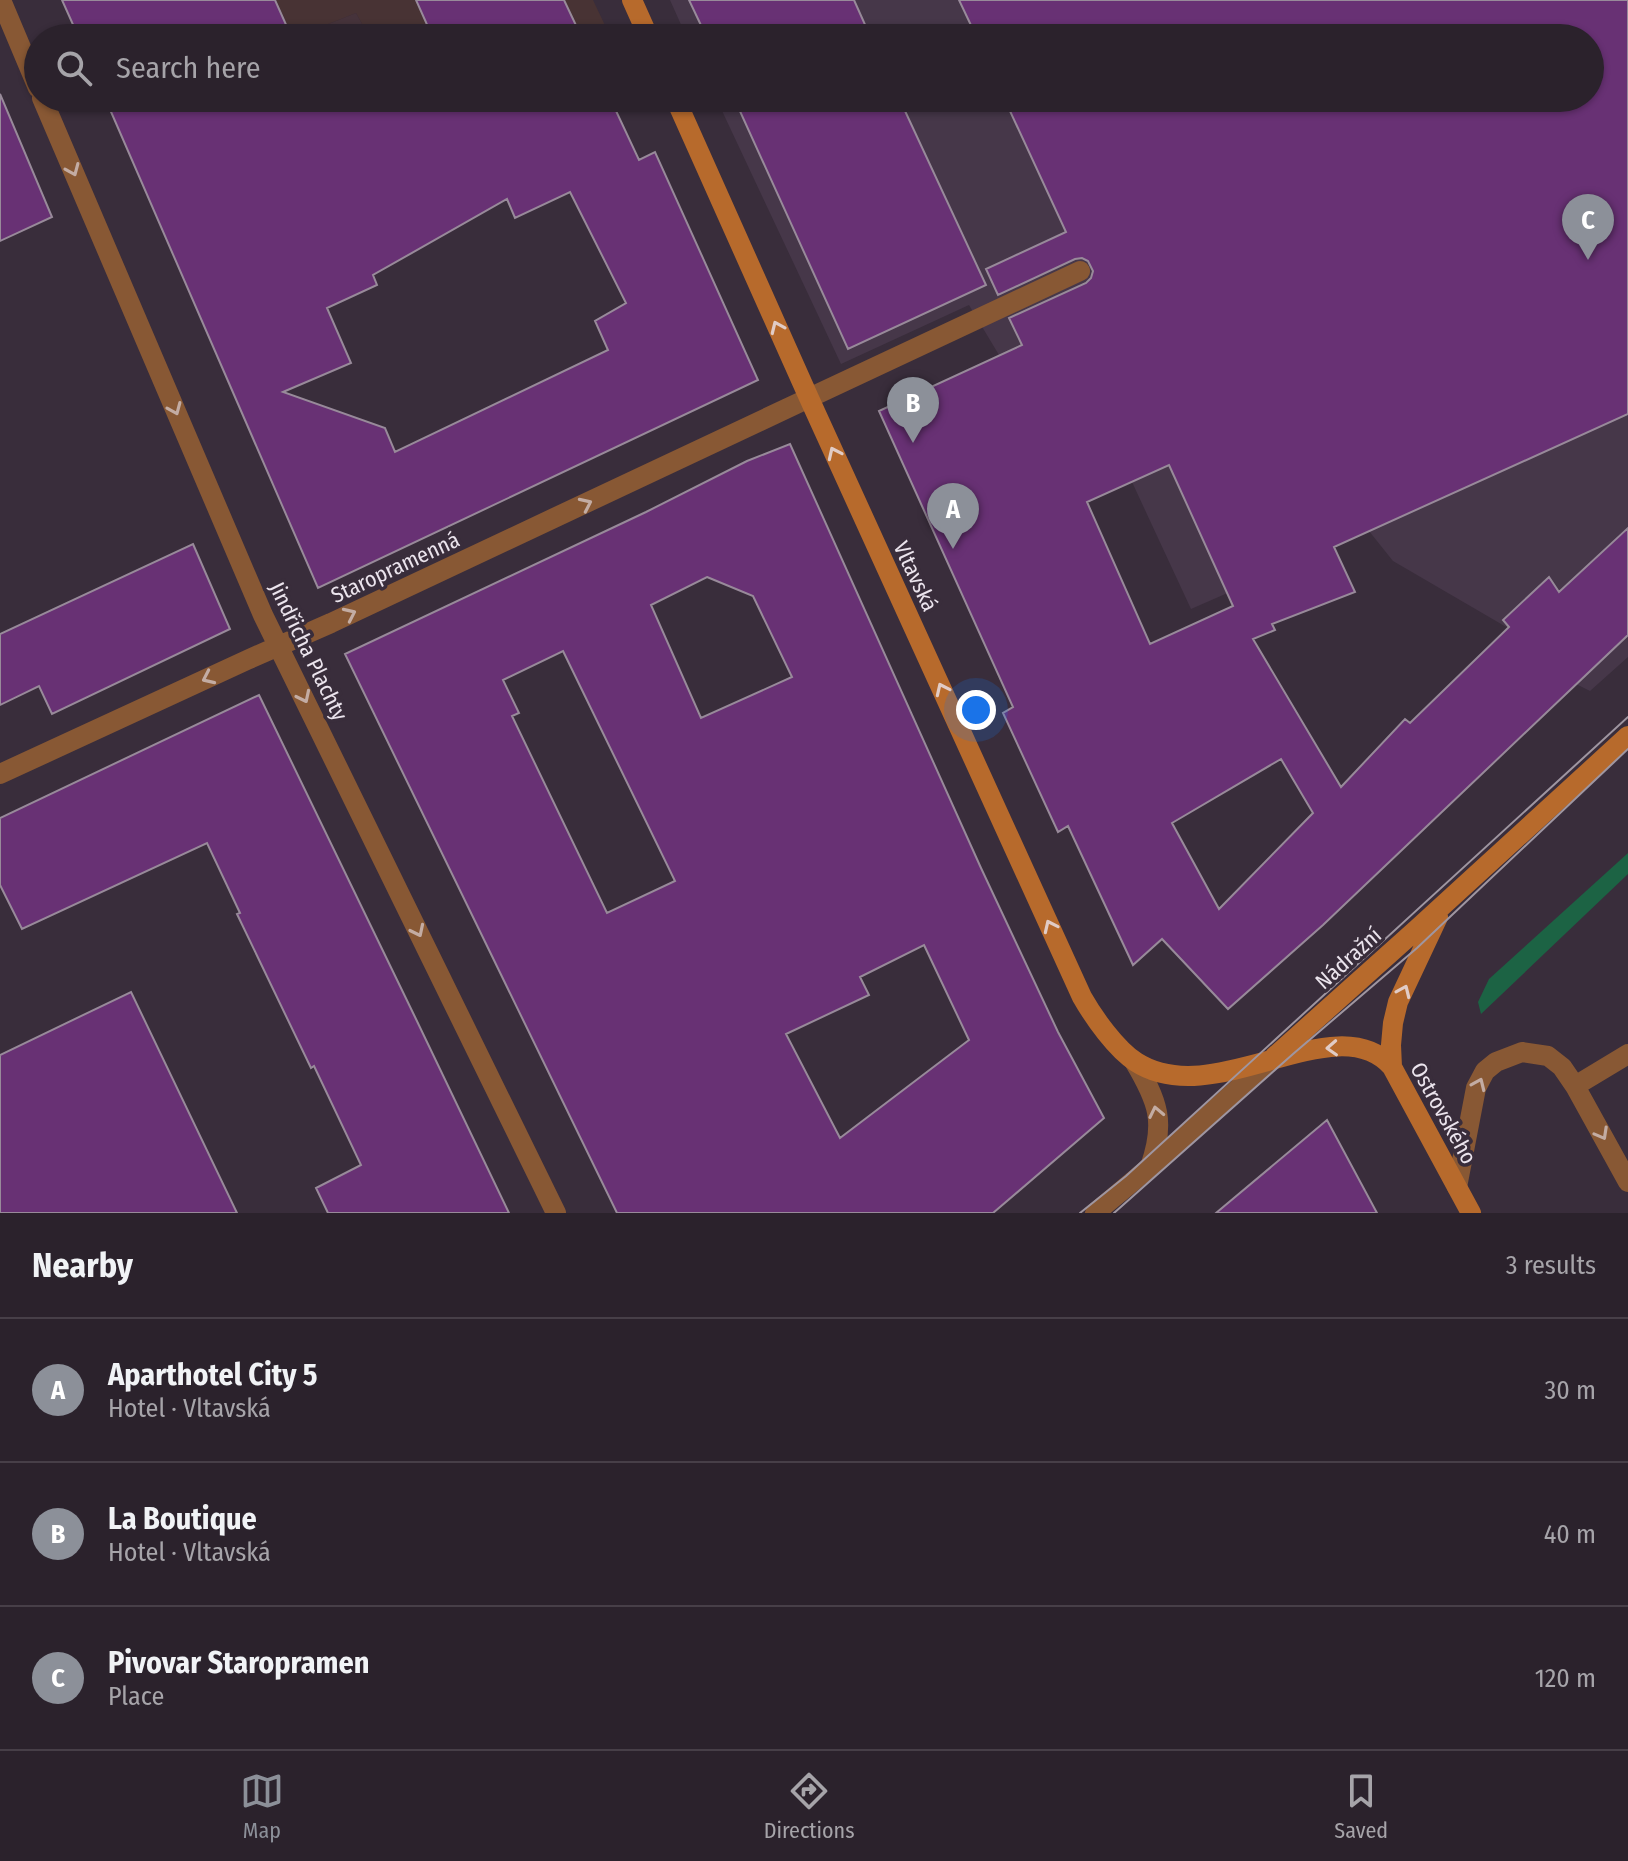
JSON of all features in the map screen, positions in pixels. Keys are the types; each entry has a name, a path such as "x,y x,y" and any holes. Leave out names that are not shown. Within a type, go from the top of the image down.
{"main road":[{"path":"632,0 643,24"},
{"name":"Vltavská","path":"681,112 1082,997 1104,1028 1134,1061 1162,1074 1196,1077 1268,1062"},
{"name":"Nádražní","path":"1268,1062 1628,736"},
{"path":"1392,1067 1392,1034 1398,1002 1444,903"},
{"name":"Ostrovského","path":"1268,1062 1324,1047 1374,1052 1384,1058 1392,1067 1471,1213"}],"street":[{"path":"1,0 24,55"},
{"name":"Jindřicha Plachty","path":"48,112 263,615 556,1213"},
{"name":"Staropramenná","path":"0,774 279,647 1080,271"},
{"path":"1457,1187 1473,1099 1485,1071 1509,1055 1522,1052 1548,1056 1562,1067 1628,1182"},
{"path":"1575,1086 1628,1054"},
{"name":"Vltavská","path":"1134,1061 1149,1086 1159,1119 1157,1148 1150,1167"},
{"name":"Nádražní","path":"1095,1213 1268,1062"}],"shaded area":[{"path":"191,0 276,0 287,24 136,24"},
{"path":"276,0 593,0 604,24 362,24 356,13 328,24 287,24"},
{"path":"670,0 1628,0 1628,657 1590,691 1576,684 1508,628 1393,561 1369,531 1191,609 1132,482 1070,509 999,355 969,305 841,364 723,112 1604,112 1604,24 681,24"},
{"path":"356,13 362,24 328,24"}],"green space":[{"path":"1628,853 1628,874 1481,1014 1478,1002 1489,979"}],"building":[{"path":"62,0 275,0 286,24 73,24"},
{"path":"416,0 564,0 575,24 427,24"},
{"path":"689,0 854,0 865,24 700,24"},
{"path":"959,0 1628,0 1628,414 1334,547 1355,592 1272,624 1275,630 1253,639 1341,787 1405,719 1410,723 1509,627 1503,620 1549,577 1559,592 1628,528 1628,635 1323,925 1228,1009 1162,939 1133,965 1068,826 1058,832 1003,713 1013,707 879,411 1022,345 1009,318 1086,283 1093,271 1088,261 1075,259 998,295 986,269 1066,232 1010,112 1604,112 1604,24 970,24","holes":["1169,465 1233,606 1150,644 1087,502","1281,759 1313,813 1219,909 1172,823"]},
{"path":"0,94 52,217 0,241"},
{"path":"111,112 617,112 639,160 655,152 758,380 318,588","holes":["570,192 626,303 595,321 608,350 395,452 385,428 283,392 351,363 327,308 377,285 373,275 507,199 515,218"]},
{"path":"740,112 906,112 986,285 848,349"},
{"path":"790,444 981,868 1058,1032 1104,1118 993,1213 617,1213 345,654 747,461","holes":["707,577 753,596 792,677 701,718 651,605","563,651 675,881 607,913 512,716 519,713 503,680","924,945 969,1040 840,1138 786,1034 869,995 860,977"]},
{"path":"193,544 230,629 52,714 39,686 0,705 0,634"},
{"path":"259,695 509,1213 328,1213 316,1188 361,1165 237,914 240,913 207,843 22,929 0,885 0,818"},
{"path":"131,992 237,1213 0,1213 0,1055"},
{"path":"1327,1120 1377,1213 1216,1213"}],"tram line":[{"path":"1080,1213 1126,1176 1628,717"},
{"path":"1114,1213 1417,948 1628,749"}],"place":[{"name":"Pivovar Staropramen","path":"1588,260"},
{"name":"La Boutique","path":"913,443"},
{"name":"Aparthotel City 5","path":"953,549"}]}
